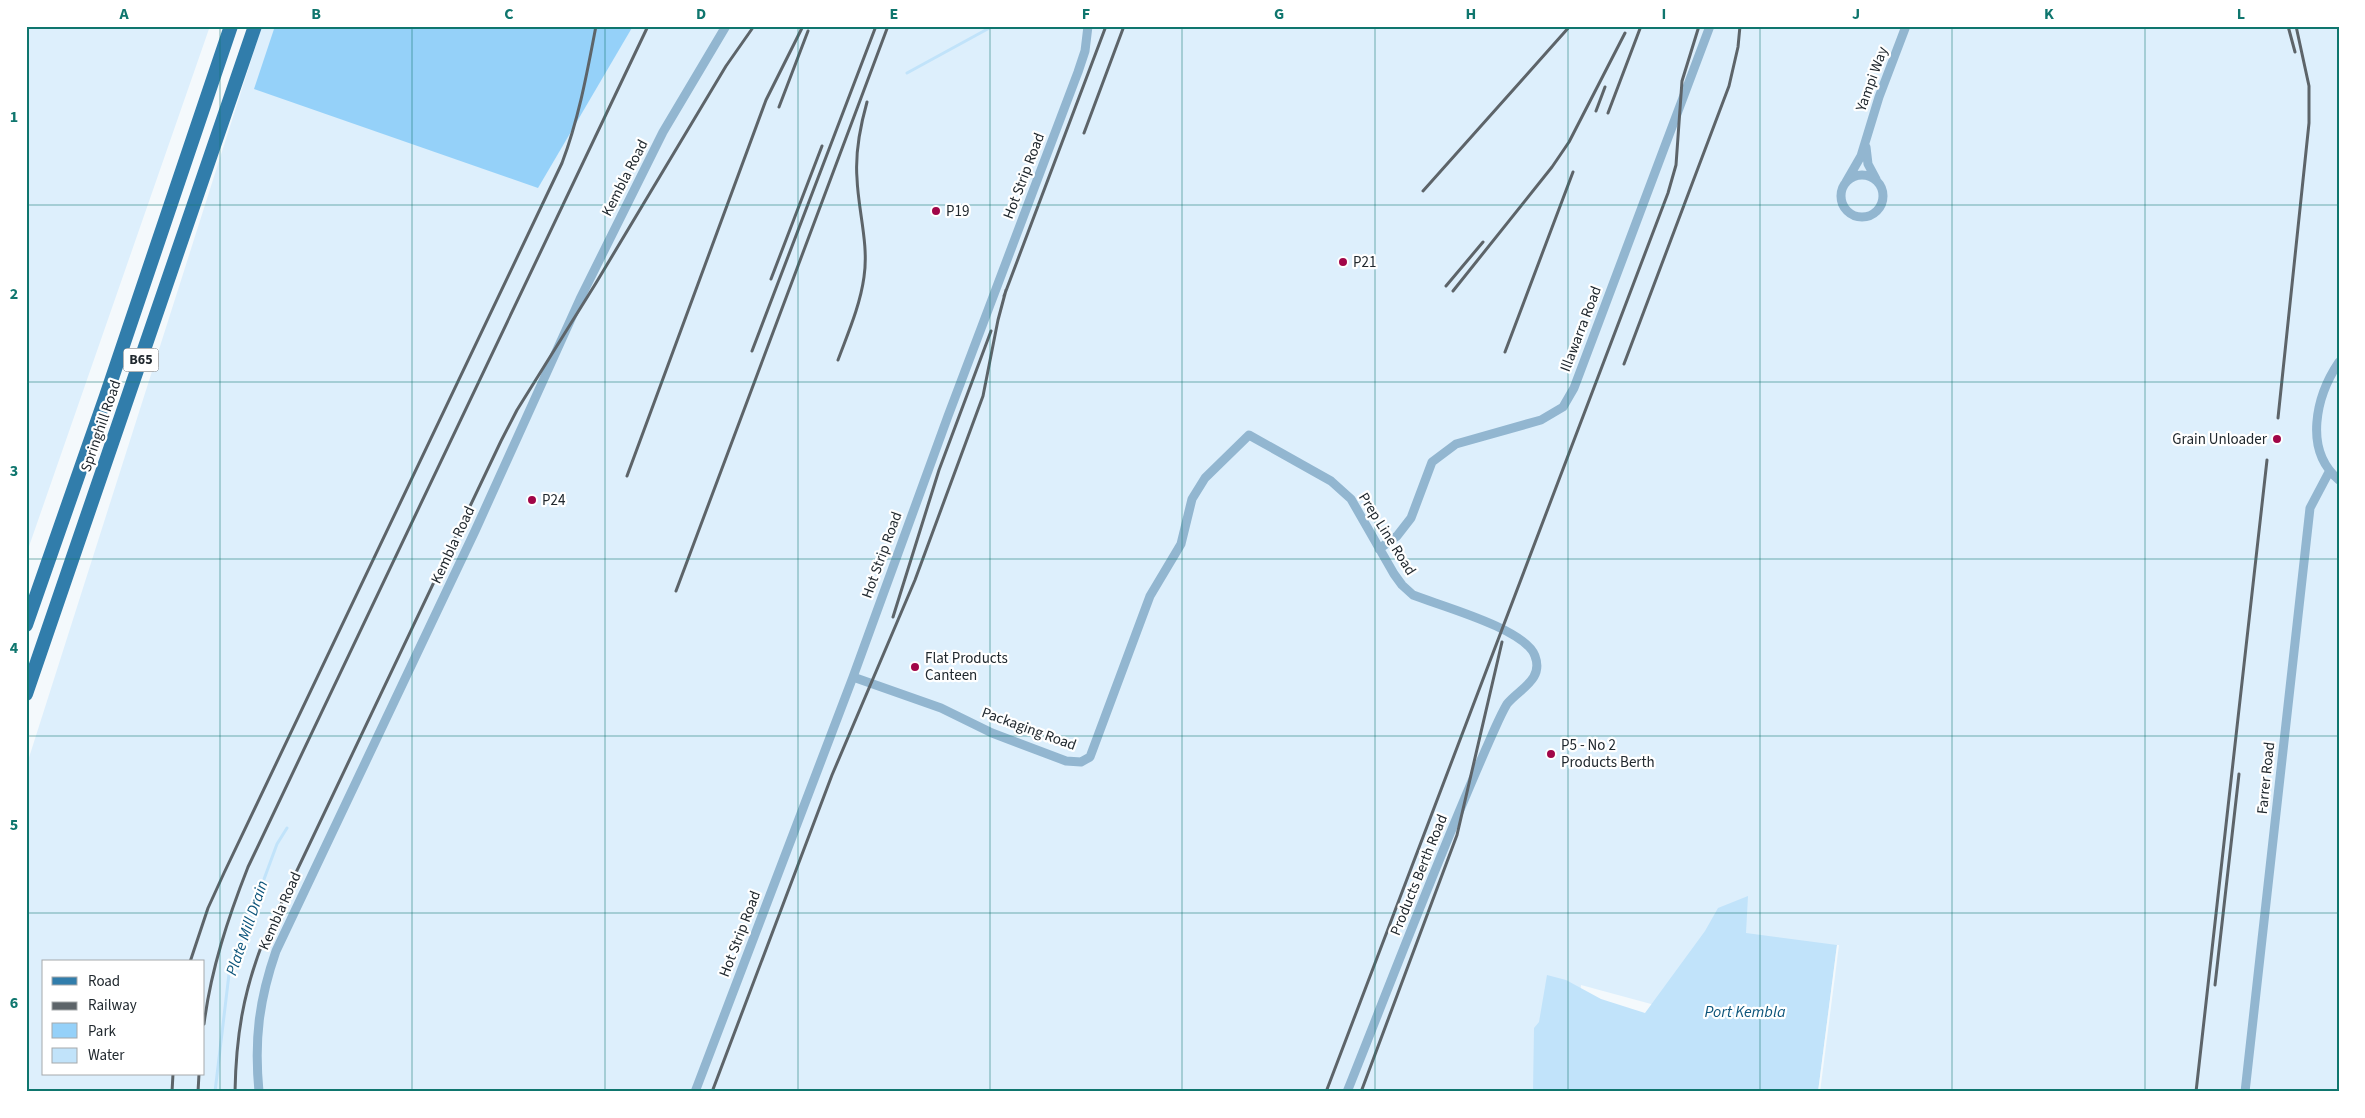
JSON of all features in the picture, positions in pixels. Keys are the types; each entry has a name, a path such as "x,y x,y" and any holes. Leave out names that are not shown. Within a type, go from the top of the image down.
{"main road":[{"name":"Springhill Road","path":"26,625 106,396 231,26"},
{"name":"Springhill Road","path":"26,694 255,26"}],"street":[{"name":"Kembla Road","path":"259,1092 257,1023 265,984 279,944 475,531 580,299 663,132 726,26"},
{"name":"Hot Strip Road","path":"695,1092 854,676 951,407 1082,61 1088,26"},
{"name":"Illawarra Road","path":"1379,549 1397,536 1411,518 1432,462 1456,444 1541,420 1563,407 1574,388 1710,26"},
{"name":"Yampi Way","path":"1866,142 1868,164 1883,194 1879,208 1870,216 1859,217 1847,212 1842,204 1841,195 1861,156 1879,98 1906,26"},
{"path":"1846,182 1854,177 1864,175 1873,178 1880,185"},
{"path":"2339,362 2329,376 2320,401 2316,429 2319,454 2329,472 2339,480"},
{"name":"Packaging Road","path":"854,676 941,708 992,733 1066,761 1081,762 1090,757 1150,596 1181,544 1192,499 1198,487 1249,435"},
{"name":"Prep Line Road","path":"1249,435 1331,482 1351,499 1402,585 1413,595 1501,628 1523,640 1533,651 1536,659 1538,667 1533,680"},
{"name":"Farrer Road","path":"2245,1092 2310,508 2329,472"},
{"name":"Products Berth Road","path":"1347,1092 1468,790 1501,715 1515,695 1533,680"}],"shaded area":[{"path":"26,26 210,26 26,555"},
{"path":"262,26 2339,26 2339,1092 1811,1092 1817,1049 1581,985 1575,1092 26,1092 26,767"}],"green space":[{"path":"275,26 633,26 538,188 254,89"}],"water":[{"name":"Port Kembla","path":"1748,896 1746,933 1837,945 1818,1092 1533,1092 1534,1028 1539,1022 1547,975 1566,980 1601,999 1645,1013 1705,931 1718,908"}],"pier":[{"path":"1837,945 1839,945 1820,1092 1818,1092"}],"waterway":[{"path":"907,73 993,26"},
{"name":"Plate Mill Drain","path":"215,1092 229,974 277,844 287,828"}],"railway":[{"path":"191,960 208,908 224,873 562,163 578,112 596,26"},
{"path":"205,1017 221,944 248,867 648,26"},
{"path":"235,1092 237,1053 242,1016 250,979 263,942 501,441 517,410 596,283 726,66 754,26"},
{"path":"627,476 766,100 803,26"},
{"path":"752,351 876,26"},
{"path":"676,591 888,26"},
{"path":"1004,296 1106,26"},
{"path":"1084,133 1124,26"},
{"path":"1423,191 1570,26"},
{"path":"1608,113 1641,26"},
{"path":"1326,1092 1668,193 1676,165 1682,81 1699,26"},
{"path":"1624,364 1729,86 1738,47 1740,26"},
{"path":"2288,26 2295,52"},
{"path":"2278,418 2309,123 2309,86 2296,26"},
{"path":"779,107 808,31"},
{"path":"1453,291 1552,167 1569,142 1625,33"},
{"path":"1596,111 1605,87"},
{"path":"838,360 857,309 864,277 865,252 858,190 857,159 862,121 867,102"},
{"path":"771,279 822,146"},
{"path":"1505,352 1573,172"},
{"path":"1446,286 1483,242"},
{"path":"712,1092 832,775 915,580 983,396 1006,290"},
{"path":"893,617 939,470 991,331"},
{"path":"2196,1092 2267,460"},
{"path":"1361,1092 1457,835 1502,642"},
{"path":"2215,985 2239,774"},
{"path":"172,1092 173,1076"},
{"path":"198,1092 199,1076"}],"place":[{"name":"P19","path":"936,211"},
{"name":"P21","path":"1343,262"},
{"name":"Grain Unloader","path":"2277,439"},
{"name":"P24","path":"532,500"},
{"name":"Flat Products Canteen","path":"915,667"},
{"name":"P5 - No 2 Products Berth","path":"1551,754"}]}
